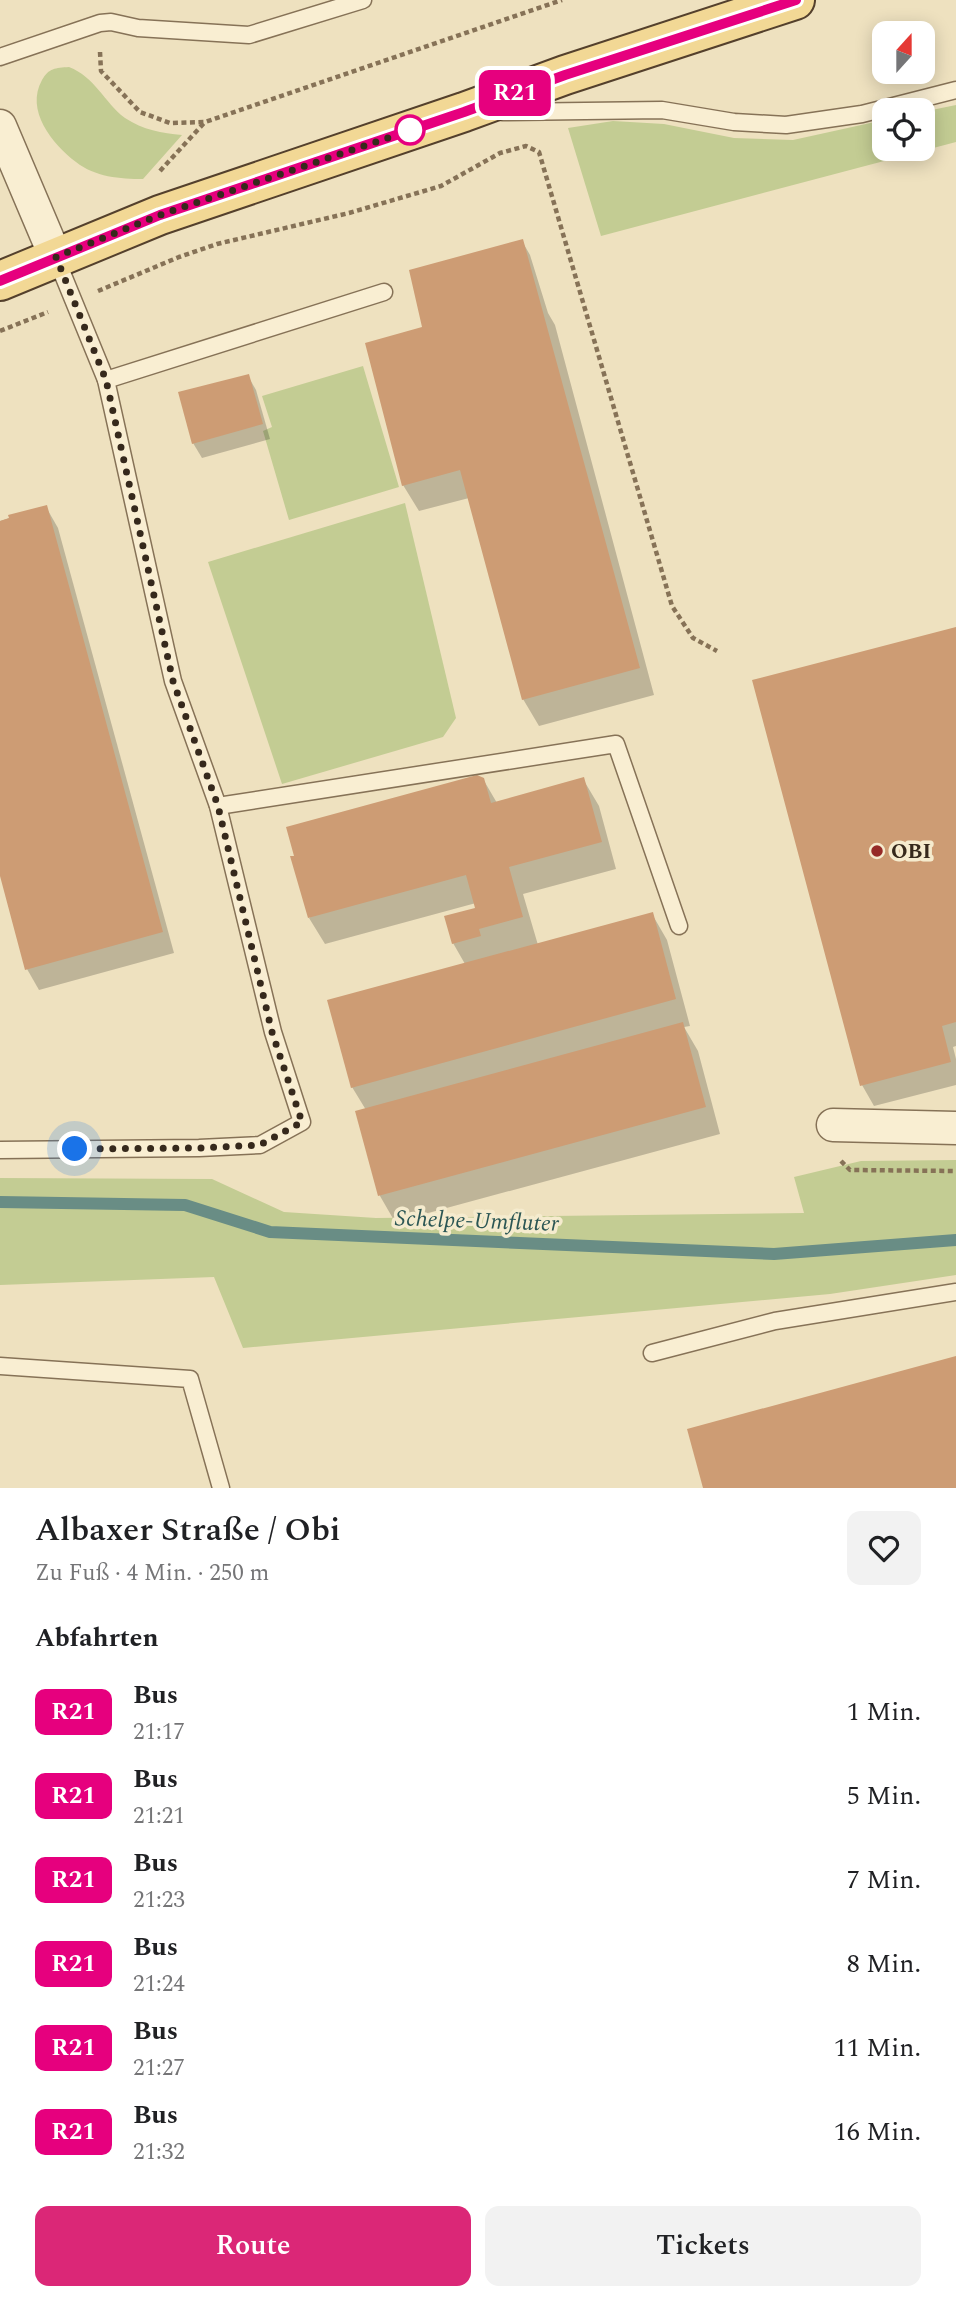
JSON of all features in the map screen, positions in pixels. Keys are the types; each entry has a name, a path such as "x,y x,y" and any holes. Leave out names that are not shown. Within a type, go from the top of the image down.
{"main road":[{"path":"0,281 160,215 565,75 795,0"}],"street":[{"path":"0,125 56,257"},
{"path":"833,1125 956,1128"}],"lane":[{"path":"0,57 100,23 249,35 363,0"},
{"path":"464,112 662,110 734,122 786,125 862,114 956,90"},
{"path":"0,1150 260,1145 302,1122 272,1032 218,806 173,681 106,380 56,257"},
{"path":"106,380 384,292"},
{"path":"218,806 615,744 679,926"},
{"path":"652,1353 775,1321 956,1292"},
{"path":"0,1366 190,1379 221,1488"}],"path":[{"path":"100,23 101,71 140,112 170,123 205,122 562,0"},
{"path":"159,172 205,122"},
{"path":"179,257 217,244 349,213 441,186 499,153 526,146 539,152 672,606 693,638 717,651"}],"green space":[{"path":"69,67 93,83 125,118 153,130 182,135 143,179 117,178 91,171 67,155 50,136 39,114 38,91 42,80 50,71"},
{"path":"956,105 956,142 935,148 935,109"},
{"path":"613,121 664,124 734,138 793,140 872,123 872,161 884,161 601,236 568,128"},
{"path":"363,366 399,487 289,520 263,431 272,427 262,396"},
{"path":"405,503 456,718 443,737 282,784 208,562"},
{"path":"956,1160 956,1275 830,1294 243,1348 214,1277 0,1285 0,1178 212,1179 284,1212 376,1218 804,1213 794,1177 861,1161"}],"building":[{"path":"523,239 640,668 522,700 460,470 402,486 365,343 422,327 409,270"},
{"path":"249,374 263,424 192,444 178,392"},
{"path":"47,505 163,932 25,970 0,876 0,521 9,518 8,515"},
{"name":"OBI","path":"956,627 956,1022 942,1026 951,1062 860,1086 752,680"},
{"path":"477,775 484,778 491,803 584,777 602,842 509,867 523,917 479,929 481,936 452,944 444,916 475,908 466,875 308,918 290,856 294,856 286,827"},
{"path":"653,912 676,999 351,1088 327,1000"},
{"path":"683,1022 706,1107 378,1196 355,1111"},
{"path":"956,1356 956,1488 703,1488 687,1429"}],"waterway":[{"name":"Schelpe-Umfluter","path":"0,1202 185,1205 270,1232 774,1254 956,1240"}],"bus line":[{"name":"R21","path":"0,281 160,215 565,75 796,0"}],"place":[{"name":"OBI","path":"877,851"}],"route":[{"path":"75,1149 260,1145 302,1122 272,1032 218,806 173,681 106,380 56,257 160,215 420,127 410,130"}]}
